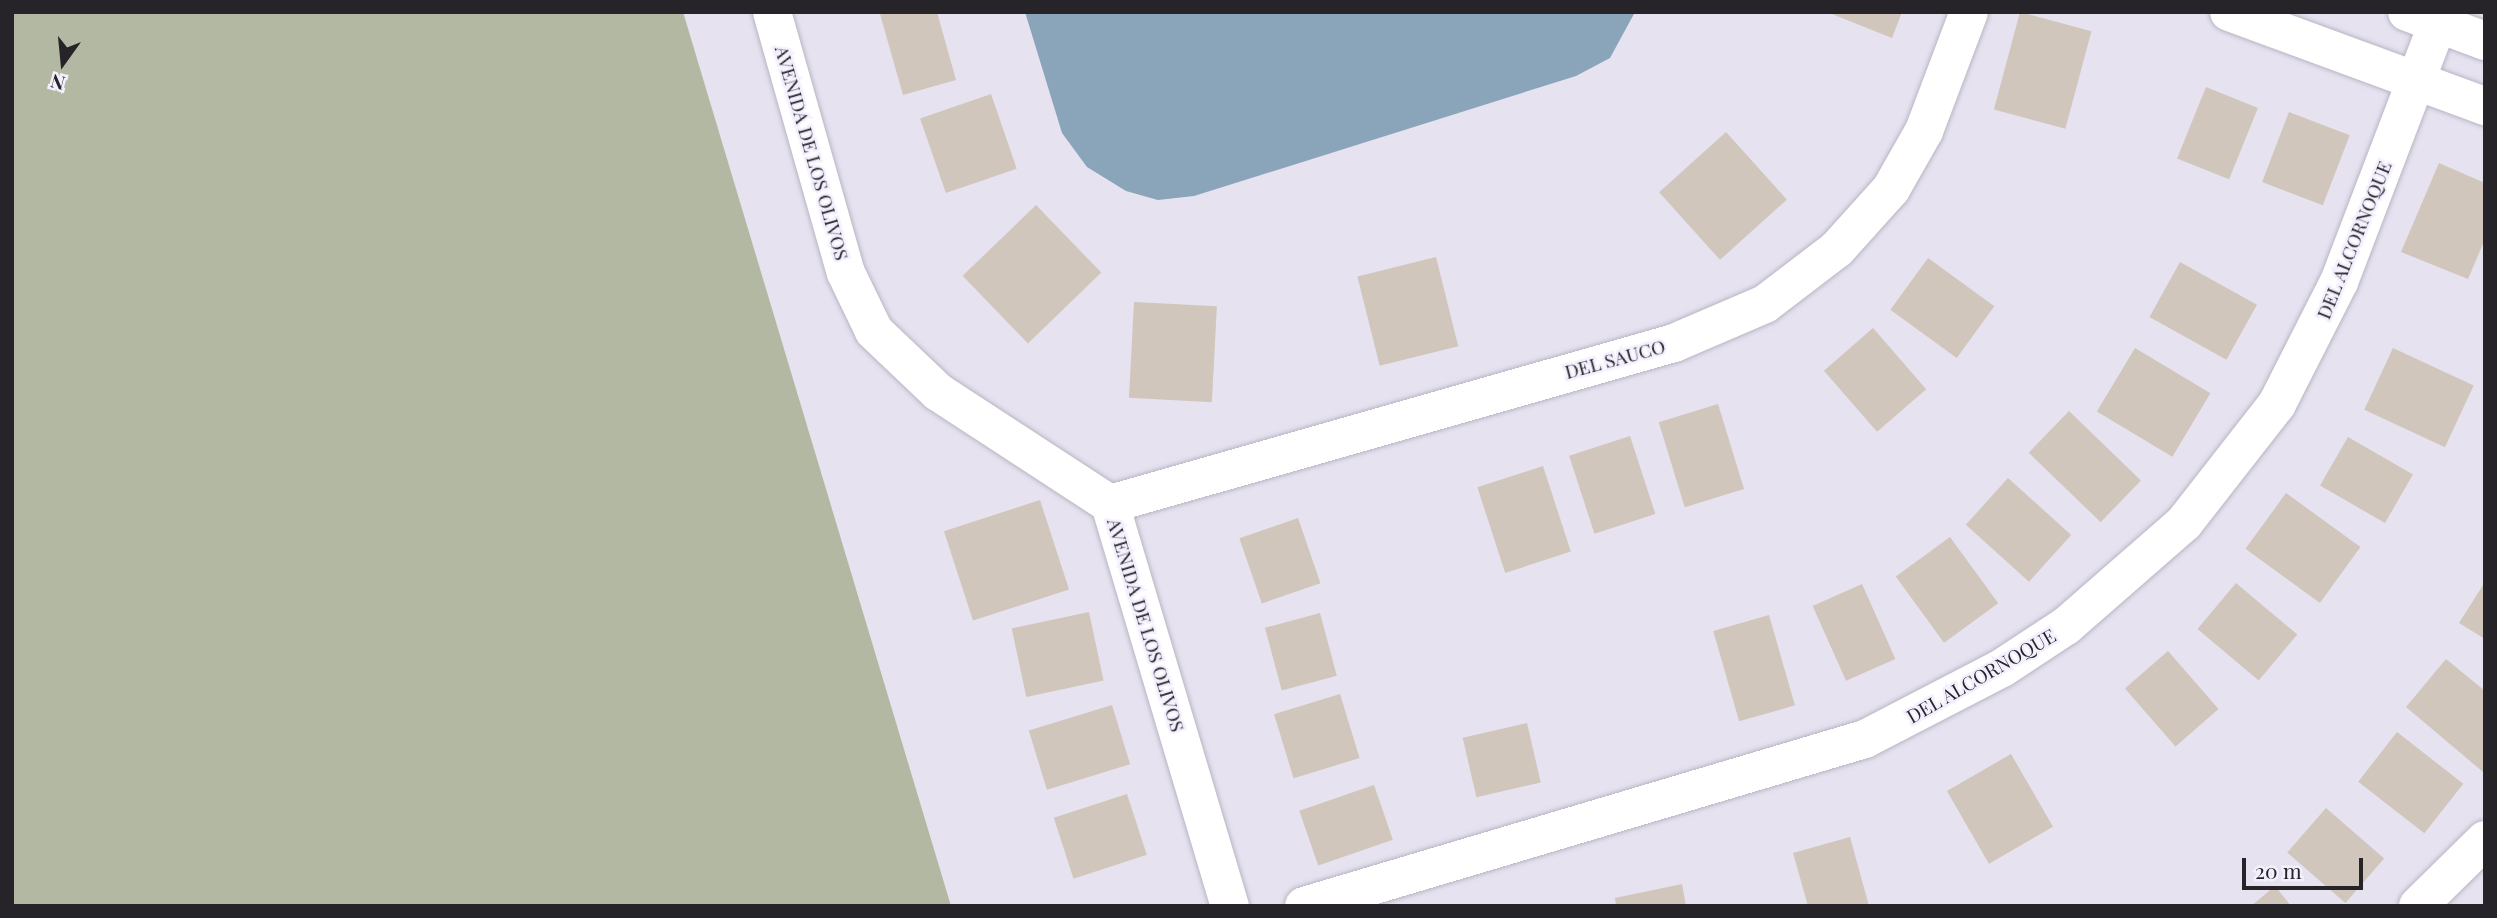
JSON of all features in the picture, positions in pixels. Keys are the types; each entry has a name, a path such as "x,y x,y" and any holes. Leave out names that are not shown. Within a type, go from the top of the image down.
{"street":[{"name":"AVENIDA DE LOS OLIVOS","path":"772,12 846,273 874,331 937,392 1110,504 1230,906"},
{"name":"DEL SAUCO","path":"1110,504 1674,343 1765,304 1838,249 1891,189 1923,131 1969,12"},
{"path":"2229,12 2485,107"},
{"path":"2429,16 2485,41"},
{"name":"DEL ALCORNOQUE","path":"1304,906 1865,740 1991,674 2066,626 2184,523 2277,404 2339,282 2416,80 2429,16"},
{"path":"2418,906 2485,840"}],"green space":[{"path":"12,12 683,12 951,906 12,906"}],"water":[{"path":"1025,12 1635,12 1610,58 1576,76 1194,196 1158,200 1126,191 1087,167 1062,133"}],"building":[{"path":"937,12 956,80 903,95 880,14"},
{"path":"1827,12 1902,12 1892,38"},
{"path":"2020,12 2091,31 2065,129 1994,110"},
{"path":"2206,87 2258,108 2229,179 2177,158"},
{"path":"991,94 1017,169 946,193 920,118"},
{"path":"2289,112 2350,135 2323,205 2262,182"},
{"path":"1726,132 1787,200 1720,260 1659,192"},
{"path":"2439,163 2485,183 2485,239 2468,279 2401,252"},
{"path":"1036,205 1101,273 1028,343 963,276"},
{"path":"1436,257 1458,346 1380,366 1357,277"},
{"path":"1928,258 1994,306 1957,358 1890,310"},
{"path":"2180,262 2257,305 2226,360 2149,317"},
{"path":"1134,302 1217,306 1212,402 1129,398"},
{"path":"1873,328 1926,389 1877,432 1824,371"},
{"path":"2135,348 2210,393 2172,457 2097,411"},
{"path":"2393,348 2474,386 2445,447 2364,410"},
{"path":"1718,404 1744,489 1685,507 1659,422"},
{"path":"2069,411 2141,480 2101,522 2029,453"},
{"path":"1630,436 1655,514 1594,534 1569,456"},
{"path":"2348,437 2413,474 2385,523 2320,485"},
{"path":"1543,466 1571,552 1505,573 1477,487"},
{"path":"2008,478 2071,535 2029,582 1966,525"},
{"path":"2286,493 2360,547 2320,603 2245,549"},
{"path":"1040,500 1069,589 973,621 944,531"},
{"path":"1298,518 1320,583 1262,603 1239,538"},
{"path":"1950,537 1998,603 1944,643 1896,576"},
{"path":"2485,582 2485,639 2459,623"},
{"path":"2236,583 2297,634 2259,680 2197,629"},
{"path":"1862,584 1895,659 1846,681 1813,606"},
{"path":"1089,612 1104,680 1026,697 1012,628"},
{"path":"1320,613 1337,676 1282,691 1265,628"},
{"path":"1769,615 1795,705 1739,721 1713,631"},
{"path":"2168,651 2219,709 2175,747 2125,688"},
{"path":"2446,659 2485,691 2483,772 2406,707"},
{"path":"1340,694 1360,758 1294,778 1274,714"},
{"path":"1112,705 1130,764 1047,790 1029,730"},
{"path":"1527,723 1541,782 1476,797 1463,738"},
{"path":"2397,732 2463,784 2424,833 2358,782"},
{"path":"2011,754 2053,827 1989,864 1947,791"},
{"path":"1374,785 1393,840 1318,866 1299,811"},
{"path":"1127,794 1147,855 1074,879 1054,818"},
{"path":"2326,808 2384,859 2345,903 2287,853"},
{"path":"1850,837 1869,906 1808,906 1793,853"},
{"path":"1682,884 1686,906 1616,906 1615,898"},
{"path":"2275,886 2291,906 2251,906"}]}
